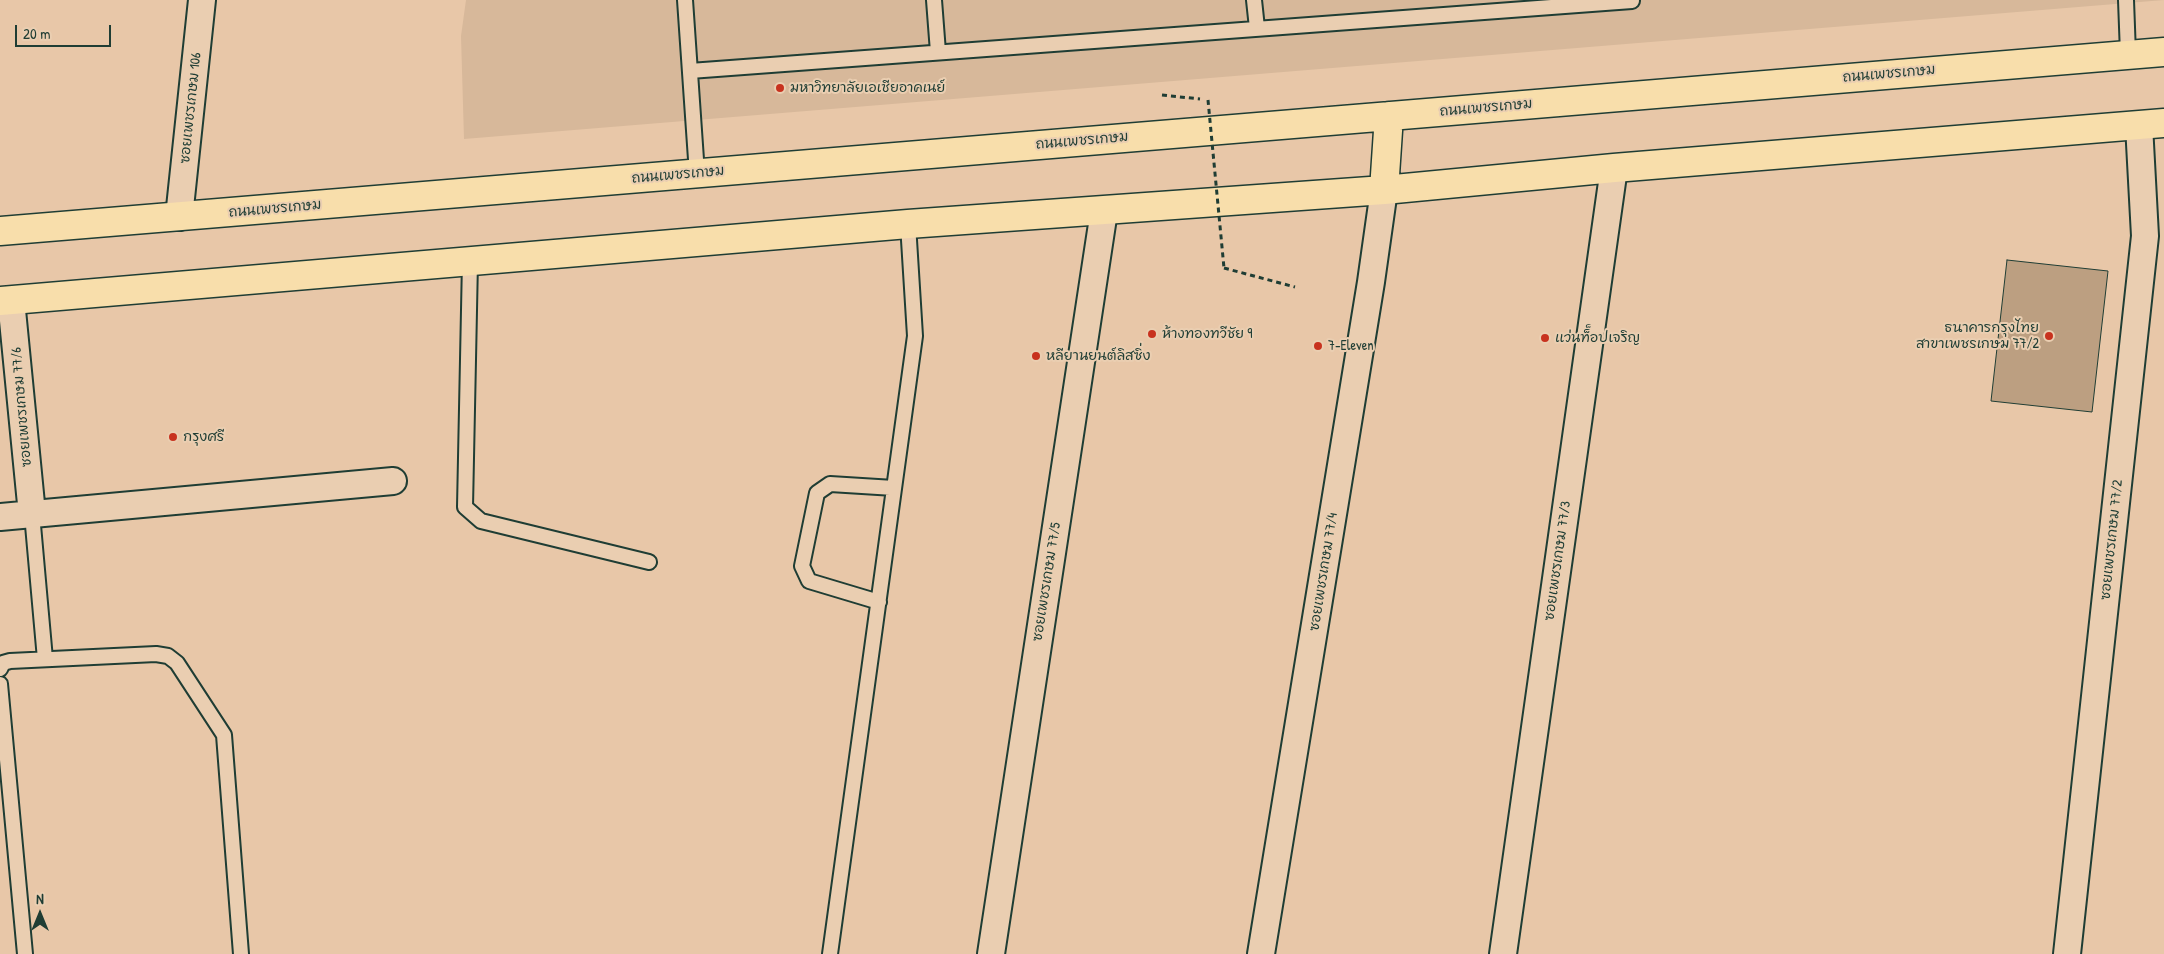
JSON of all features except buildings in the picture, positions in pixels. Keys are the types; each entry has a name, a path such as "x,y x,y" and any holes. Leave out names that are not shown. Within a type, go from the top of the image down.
{"main road":[{"name":"ถนนเพชรเกษม","path":"0,231 2164,52"},
{"path":"1384,190 1389,116"},
{"path":"6,300 908,224 1384,190 1614,168 2152,124"}],"street":[{"name":"ซอยเพชรเกษม 106","path":"179,217 202,0"},
{"name":"ซอยเพชรเกษม 77/2","path":"2067,954 2145,236 2152,124"},
{"name":"ซอยเพชรเกษม 77/3","path":"1503,954 1614,168"},
{"name":"ซอยเพชรเกษม 77/4","path":"1261,954 1370,292 1384,190"},
{"name":"ซอยเพชรเกษม 77/5","path":"991,954 1104,211"},
{"name":"ซอยเพชรเกษม 77/6","path":"6,300 32,514"},
{"path":"0,517 393,481"}],"lane":[{"path":"685,0 697,174"},
{"path":"934,0 938,52"},
{"path":"1254,0 1257,28"},
{"path":"2126,0 2128,54"},
{"path":"690,70 1632,1"},
{"path":"830,954 915,336 908,224"},
{"path":"470,261 465,507 481,521 649,562"},
{"path":"879,602 809,581 802,566 817,493 830,484 894,488"},
{"path":"32,514 45,659"},
{"path":"0,669 2,663 10,660 156,654 168,656 178,663 224,735 241,954"},
{"path":"0,684 25,954"}],"path":[{"path":"1162,95 1208,100 1224,268 1295,287"}],"shaded area":[{"name":"มหาวิทยาลัยเอเชียอาคเนย์","path":"466,0 2164,0 464,139 461,36"}],"place":[{"name":"มหาวิทยาลัยเอเชียอาคเนย์","path":"780,88"},
{"name":"ห้างทองทวีชัย 9","path":"1152,334"},
{"name":"ธนาคารกรุงไทย สาขาเพชรเกษม 77/2","path":"2049,336"},
{"name":"แว่นท็็อปเจริญ","path":"1545,338"},
{"name":"7-Eleven","path":"1318,346"},
{"name":"หลียานยนต์ลิสซิ่ง","path":"1036,356"},
{"name":"กรุงศรี","path":"173,437"}]}
